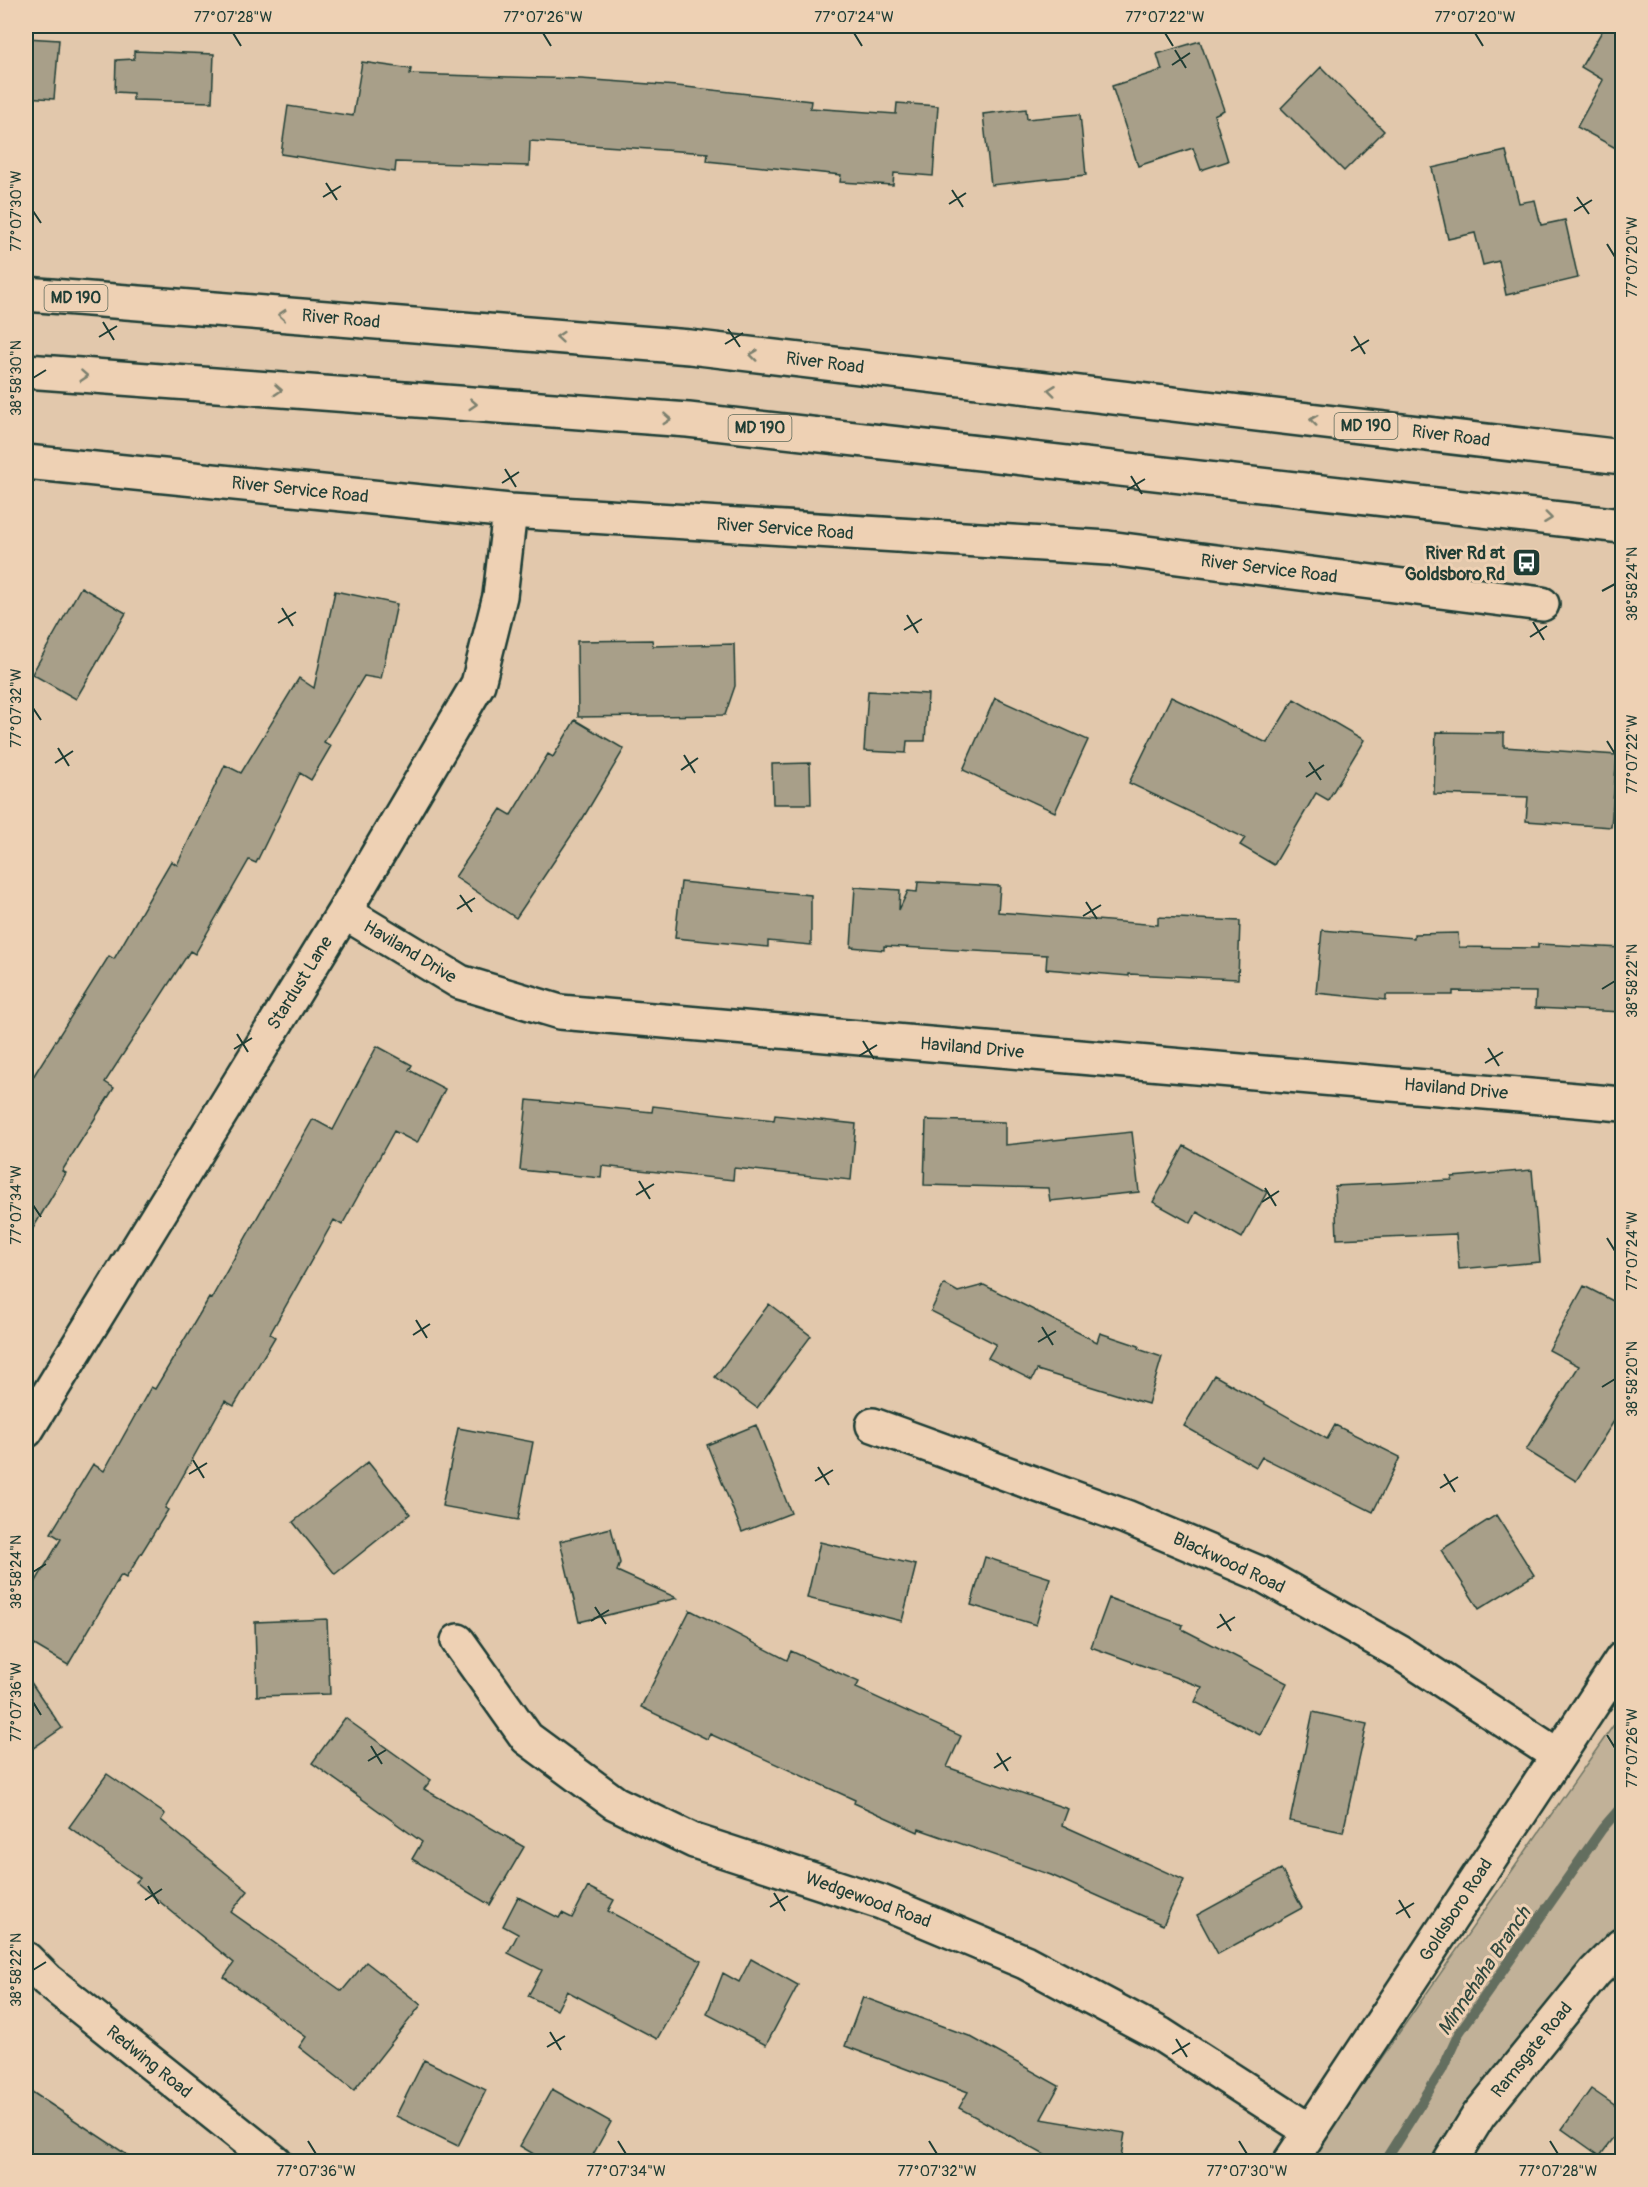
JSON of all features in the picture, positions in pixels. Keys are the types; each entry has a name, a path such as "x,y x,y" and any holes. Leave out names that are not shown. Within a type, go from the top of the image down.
{"street":[{"name":"River Road","path":"26,294 690,347 1623,457"},
{"name":"MD 190","path":"26,371 688,420 1617,527"},
{"path":"1454,436 1623,442"},
{"name":"River Service Road","path":"26,462 510,511 1108,548 1542,604"},
{"name":"Stardust Lane","path":"26,1431 344,912 478,684 500,596 510,511"},
{"name":"Haviland Drive","path":"344,912 460,982 560,1012 1623,1104"},
{"name":"Blackwood Road","path":"873,1425 1126,1516 1261,1574 1399,1652 1557,1755"},
{"name":"Wedgewood Road","path":"458,1641 527,1738 615,1803 694,1841 881,1902 1025,1962 1160,2034 1310,2131"},
{"name":"Goldsboro Road","path":"1290,2162 1557,1755 1623,1659"},
{"name":"Ramsgate Road","path":"1450,2162 1479,2115 1595,1972 1623,1945"},
{"name":"Redwing Road","path":"26,1959 47,1980 269,2160"}],"shaded area":[{"path":"1622,1713 1622,1945 1450,2161 1309,2162"}],"building":[{"path":"1605,26 1623,26 1623,152 1577,127 1603,80 1581,67"},
{"path":"26,38 59,40 54,99 26,97"},
{"path":"1200,41 1224,110 1214,115 1228,161 1201,170 1193,148 1138,166 1112,86 1162,70 1157,54"},
{"path":"134,51 214,54 212,102 133,100 133,93 115,92 116,60 134,59"},
{"path":"362,62 411,69 410,74 581,79 677,86 811,101 810,108 896,114 897,103 938,106 933,176 894,173 893,185 840,182 841,175 707,161 708,153 530,141 529,166 396,162 395,172 281,154 288,106 353,116"},
{"path":"1321,67 1384,131 1344,171 1281,108"},
{"path":"1026,109 1027,119 1080,114 1086,175 991,185 983,114"},
{"path":"1506,151 1519,203 1535,200 1541,225 1565,220 1578,278 1506,295 1499,261 1483,265 1475,233 1448,239 1432,168"},
{"path":"81,587 126,613 76,699 32,674"},
{"path":"335,591 397,604 381,679 364,676 324,742 331,746 311,780 300,773 256,863 249,860 195,954 190,951 105,1082 114,1088 62,1171 66,1173 26,1240 26,1088 109,956 114,959 171,861 177,865 225,765 241,773 299,678 314,688"},
{"path":"652,640 653,646 734,644 735,686 725,715 578,717 577,641"},
{"path":"868,691 928,694 925,741 907,741 906,753 864,751"},
{"path":"1171,697 1267,743 1294,699 1364,740 1328,800 1316,793 1274,865 1240,845 1245,838 1129,783"},
{"path":"995,698 1088,740 1055,812 963,770"},
{"path":"575,720 624,749 583,818 516,918 455,877 501,809 511,815 548,754 553,757"},
{"path":"1436,732 1504,733 1504,747 1617,755 1611,827 1526,821 1528,797 1434,794"},
{"path":"810,763 811,804 773,804 772,764"},
{"path":"681,882 811,895 811,945 768,941 768,947 675,938"},
{"path":"918,882 1000,886 998,912 1158,925 1158,917 1240,921 1238,979 1129,974 1129,976 1046,969 1047,955 884,946 884,950 851,947 855,887 900,890 899,910 908,891 917,892"},
{"path":"1322,930 1414,938 1414,934 1458,933 1459,947 1538,948 1538,944 1623,948 1623,1012 1535,1008 1536,992 1453,991 1453,995 1386,995 1386,1000 1316,993"},
{"path":"377,1046 412,1065 409,1070 445,1089 417,1143 394,1131 342,1225 334,1220 270,1334 275,1337 234,1406 225,1401 165,1508 168,1510 126,1578 121,1575 68,1665 26,1640 26,1598 61,1539 51,1533 93,1464 104,1471 151,1387 155,1389 209,1298 211,1299 313,1119 333,1130"},
{"path":"527,1100 652,1112 653,1106 774,1120 775,1115 856,1124 851,1180 734,1168 733,1180 602,1166 601,1178 520,1170"},
{"path":"926,1120 1005,1122 1005,1145 1132,1132 1139,1192 1050,1201 1048,1188 924,1185"},
{"path":"1184,1146 1267,1192 1242,1238 1197,1212 1191,1223 1153,1202"},
{"path":"1532,1170 1540,1262 1459,1269 1456,1234 1337,1239 1335,1186 1452,1180 1452,1177"},
{"path":"944,1284 958,1292 984,1285 1097,1342 1100,1333 1139,1346 1138,1349 1162,1357 1148,1404 1037,1370 1032,1380 988,1358 996,1344 931,1311"},
{"path":"1584,1286 1623,1306 1623,1407 1576,1481 1526,1450 1579,1366 1549,1350"},
{"path":"769,1304 811,1336 757,1408 715,1377"},
{"path":"1214,1375 1327,1439 1335,1425 1400,1457 1373,1512 1262,1457 1256,1467 1184,1426"},
{"path":"756,1425 791,1513 742,1532 707,1445"},
{"path":"458,1428 533,1442 518,1520 442,1506"},
{"path":"368,1462 410,1514 335,1574 293,1522"},
{"path":"1496,1515 1534,1575 1479,1609 1441,1550"},
{"path":"611,1528 620,1563 617,1571 677,1598 579,1622 560,1541"},
{"path":"820,1542 916,1565 902,1621 807,1598"},
{"path":"985,1557 1050,1578 1036,1625 971,1605"},
{"path":"1109,1598 1183,1625 1182,1629 1287,1683 1260,1735 1195,1702 1202,1687 1091,1647"},
{"path":"690,1610 787,1660 791,1651 859,1682 856,1688 961,1736 947,1767 1068,1809 1062,1825 1184,1880 1163,1925 1051,1875 919,1829 918,1832 854,1803 855,1800 710,1734 707,1739 641,1707"},
{"path":"327,1619 330,1694 257,1696 255,1622"},
{"path":"26,1675 62,1728 26,1753"},
{"path":"1313,1712 1367,1724 1343,1832 1290,1821"},
{"path":"345,1718 431,1780 424,1789 524,1847 490,1905 412,1859 422,1842 312,1763"},
{"path":"107,1774 165,1814 161,1820 248,1891 231,1912 342,1991 366,1962 421,2005 354,2090 299,2047 306,2037 224,1977 234,1963 136,1882 140,1878 69,1827"},
{"path":"1281,1869 1302,1908 1218,1954 1197,1915"},
{"path":"588,1887 614,1900 608,1911 701,1961 657,2039 567,1991 557,2010 528,1996 542,1970 508,1953 518,1934 503,1926 518,1897 559,1918 562,1913 572,1918"},
{"path":"751,1959 798,1985 766,2045 707,2014 723,1973 739,1982"},
{"path":"863,1997 969,2036 1059,2086 1041,2119 1125,2133 1120,2162 1043,2162 1045,2155 959,2108 968,2092 845,2046"},
{"path":"424,2060 486,2090 458,2146 396,2116"},
{"path":"26,2088 138,2162 26,2162"},
{"path":"552,2089 611,2122 589,2162 547,2162 520,2146"},
{"path":"1591,2089 1623,2111 1623,2125 1600,2156 1562,2129"}],"waterway":[{"name":"Minnehaha Branch","path":"1384,2162 1442,2070 1459,2033 1602,1829 1622,1806"}],"place":[{"name":"River Rd at Goldsboro Rd","path":"1526,563"}]}
